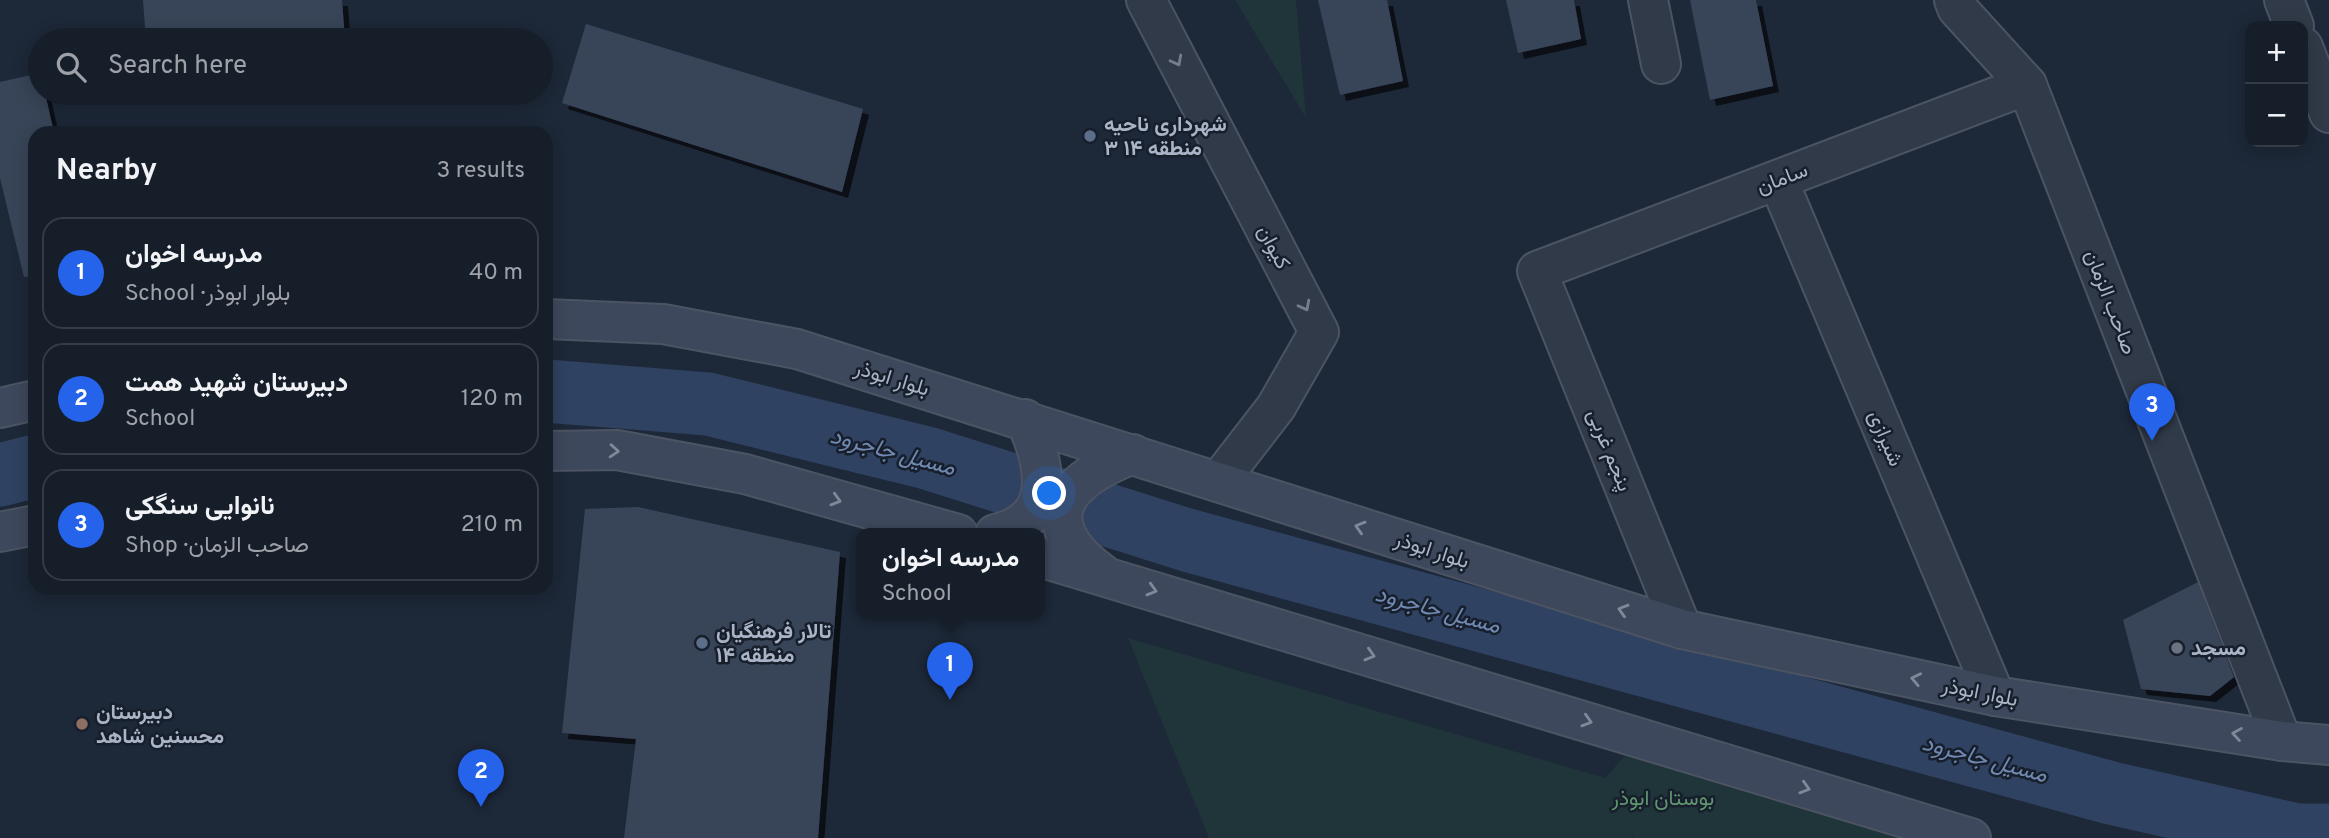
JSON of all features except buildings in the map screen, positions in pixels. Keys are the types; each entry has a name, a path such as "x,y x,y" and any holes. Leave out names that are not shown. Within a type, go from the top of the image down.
{"main road":[{"name":"بلوار ابوذر","path":"553,318 663,324 797,349 1682,629 1995,696 2282,741 2329,744"},
{"path":"0,408 28,402"},
{"path":"1013,528 1035,512 1044,482 1039,449 1025,419"},
{"path":"553,451 617,450 745,474 937,528"},
{"path":"1105,576 1076,551 1063,528 1065,502 1080,481 1102,466 1133,454"},
{"path":"0,532 28,526"},
{"path":"1045,559 1924,832 1971,838"}],"street":[{"name":"کیوان","path":"1146,0 1319,332 1276,407 1218,482"},
{"path":"1648,0 1661,64"},
{"name":"صاحب الزمان","path":"1954,0 1957,8 2027,85 2282,741"},
{"path":"2284,0 2292,21"},
{"path":"2308,60 2329,113"},
{"name":"سامان","path":"1537,271 2027,85"},
{"name":"شیرازی","path":"1778,180 1995,696"},
{"name":"پنجم غربی","path":"1537,271 1682,629"}],"green space":[{"path":"1235,0 1296,0 1306,118"},
{"name":"بوستان ابوذر","path":"1128,638 1605,778 1634,745 1907,830 1896,838 1634,838 1632,834 1633,838 1209,838"}],"waterway":[{"name":"مسیل جاجرود","path":"553,392 708,404 927,458 1187,540 2111,793 2297,835 2329,835"},
{"name":"مسیل جاجرود","path":"0,475 28,468"}],"place":[{"name":"شهرداری ناحیه ۳ منطقه ۱۴","path":"1090,136"},
{"name":"نانوایی سنگکی","path":"2152,441"},
{"name":"تالار فرهنگیان منطقه ۱۴","path":"702,643"},
{"name":"مسجد","path":"2177,648"},
{"name":"مدرسه اخوان","path":"950,700"},
{"name":"دبیرستان محسنین شاهد","path":"82,724"},
{"name":"دبیرستان شهید همت","path":"481,807"}]}
